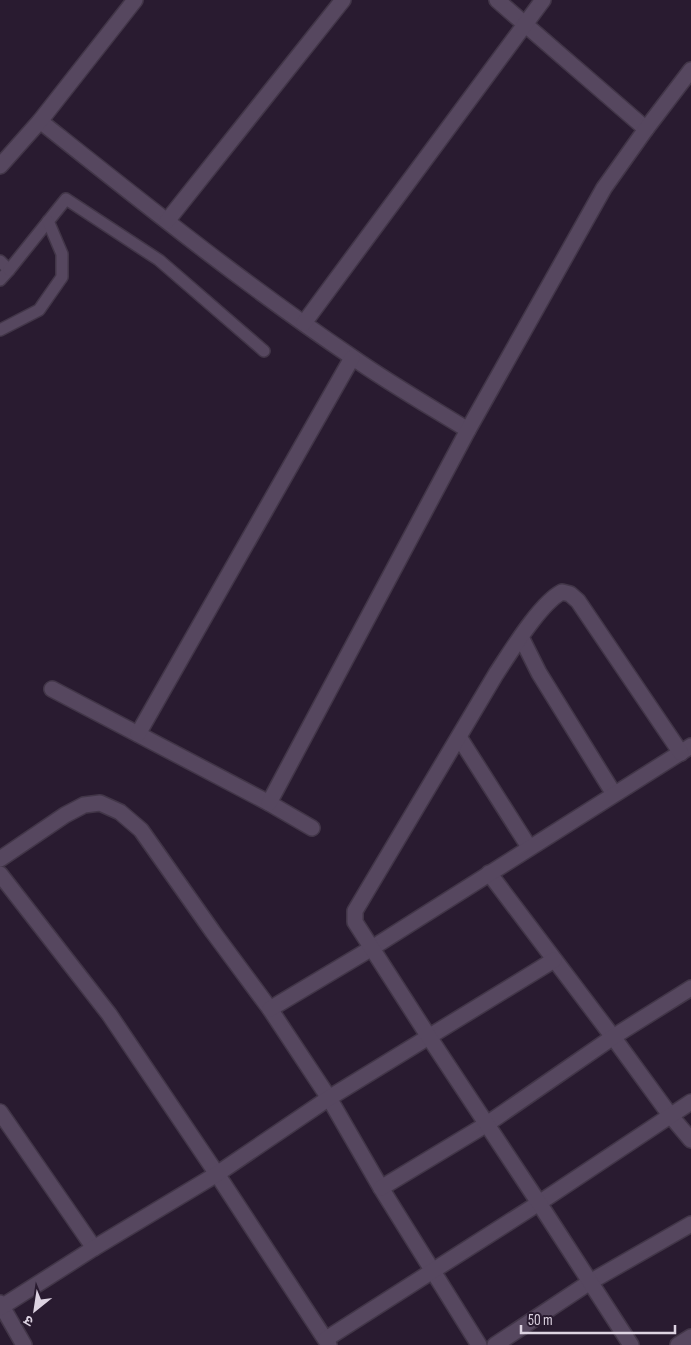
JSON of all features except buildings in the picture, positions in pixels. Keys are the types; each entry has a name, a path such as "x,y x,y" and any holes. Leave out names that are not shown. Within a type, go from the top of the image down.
{"street":[{"path":"0,166 40,120 135,0"},
{"path":"167,221 342,0"},
{"path":"497,0 646,129"},
{"path":"304,323 524,24 544,0"},
{"path":"269,802 468,430 604,188 691,70"},
{"path":"40,120 167,221 352,358 468,430"},
{"path":"138,734 352,358"},
{"path":"270,1009 372,948 529,847 686,750 578,601 570,594 562,592 553,596 521,637 496,674 355,910 355,922 372,948 429,1037 631,1345"},
{"path":"521,637 539,674 614,794"},
{"path":"52,689 269,802 312,828"},
{"path":"459,737 529,847"},
{"path":"0,859 65,815 84,805 100,803 120,812 142,830 212,932 270,1009 329,1098 381,1188 479,1345"},
{"path":"489,873 614,1037 670,1115 691,1140"},
{"path":"0,874 109,1014 327,1342 691,1102"},
{"path":"24,1345 1,1306 217,1174 329,1098 554,960"},
{"path":"381,1188 487,1124 614,1037 691,988"},
{"path":"0,1112 94,1248"},
{"path":"495,1345 590,1282 691,1224"},
{"path":"678,1345 691,1337"}],"lane":[{"path":"0,280 66,199 159,260 264,351"},
{"path":"0,330 39,310 62,277 62,254 48,221"},
{"path":"0,261 9,270"}]}
